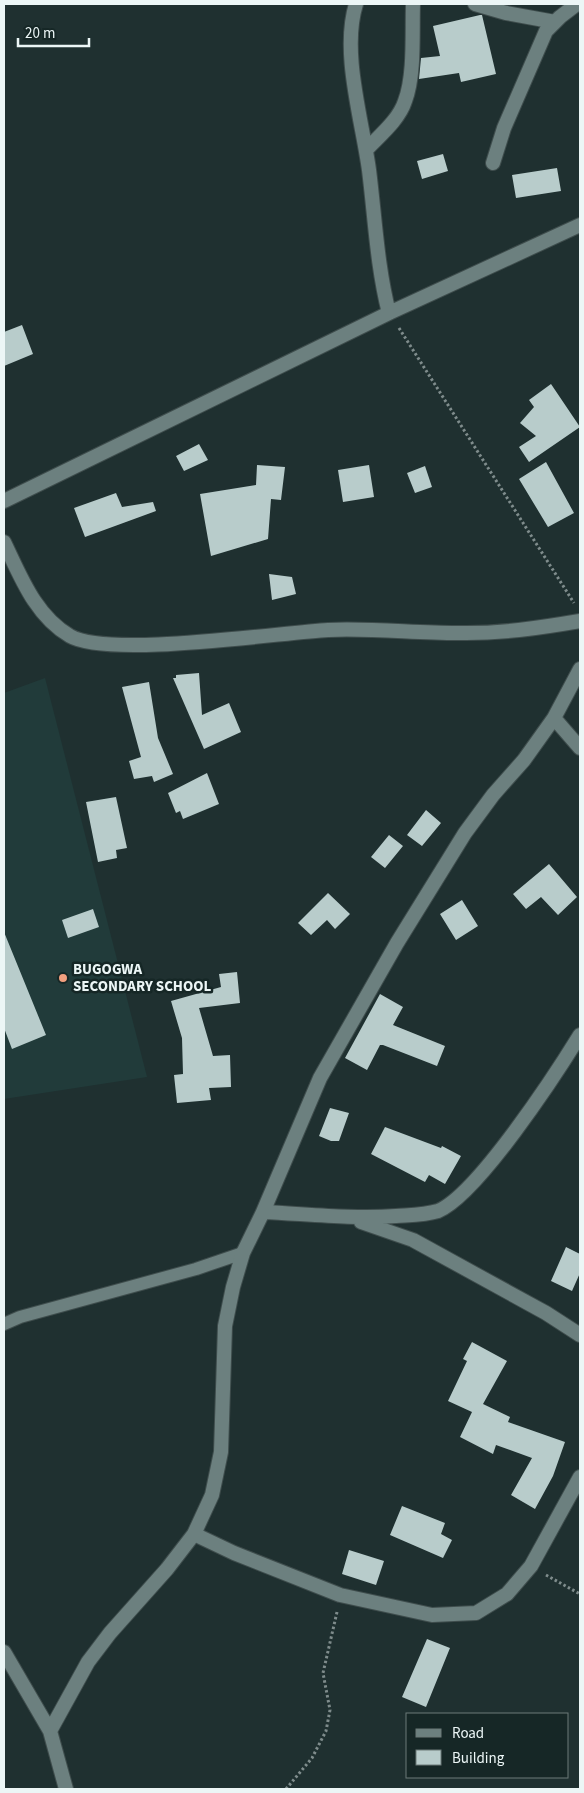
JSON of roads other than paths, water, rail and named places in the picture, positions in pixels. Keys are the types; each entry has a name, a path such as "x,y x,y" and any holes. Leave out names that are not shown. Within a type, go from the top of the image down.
{"street":[{"path":"356,4 352,17 350,50 366,150 380,279 389,313"},
{"path":"366,150 385,131 405,102 410,66 413,4"},
{"path":"475,4 515,15 555,22"},
{"path":"493,162 504,128 546,31 577,4"},
{"path":"4,501 389,313 580,224"},
{"path":"4,542 30,595 53,624 71,637 95,643 186,642 330,630 457,634 518,632 580,621"},
{"path":"50,1731 88,1662 104,1640 167,1569 194,1534 212,1495 221,1452 225,1326 233,1286 243,1253 264,1212 320,1078 392,951 465,833 524,760 554,718 580,669"},
{"path":"554,718 580,748"},
{"path":"264,1212 372,1218 413,1215 436,1211 449,1206 478,1178 580,1035"},
{"path":"341,1216 413,1240 546,1313 580,1335"},
{"path":"194,1534 234,1553 340,1595 432,1615 476,1613 507,1594 532,1566 580,1477"},
{"path":"4,1652 50,1731 66,1789"}],"lane":[{"path":"4,1324 196,1269 243,1253"}],"place":[{"name":"BUGOGWA SECONDARY SCHOOL","path":"63,978"}]}
